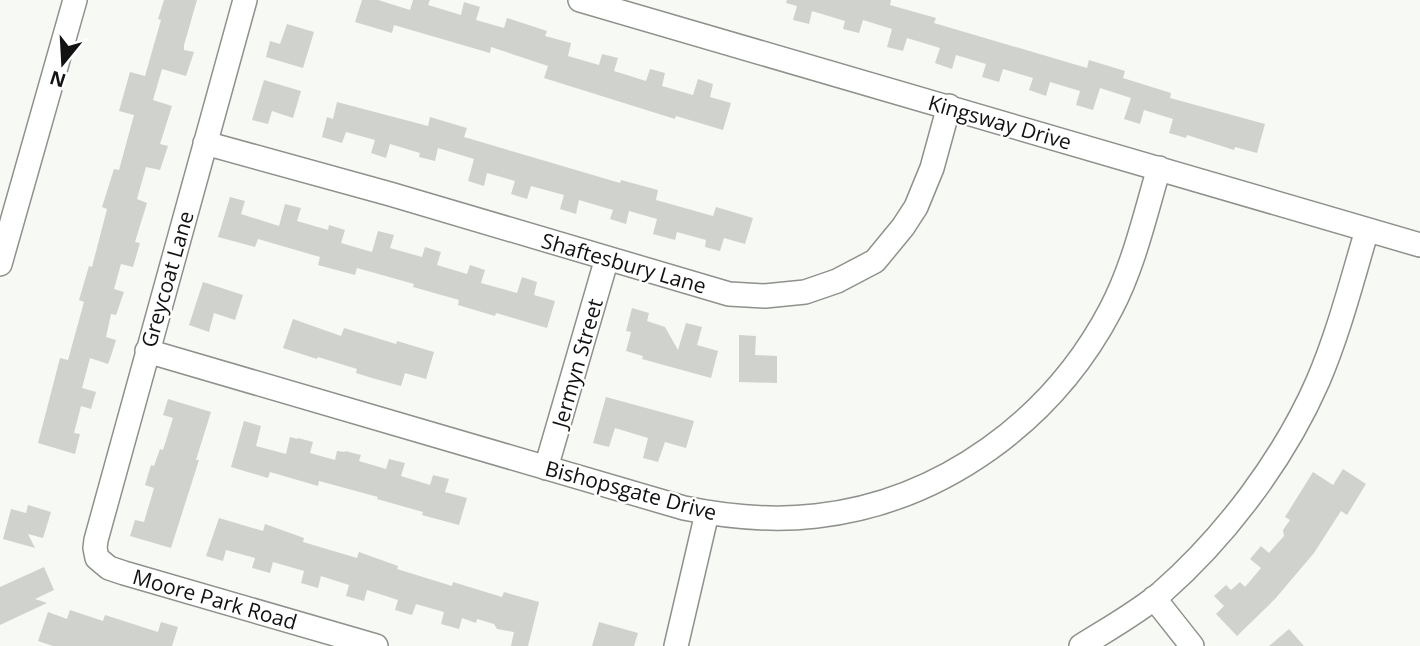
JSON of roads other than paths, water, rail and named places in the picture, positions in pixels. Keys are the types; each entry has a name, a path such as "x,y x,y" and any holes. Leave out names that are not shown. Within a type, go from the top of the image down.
{"street":[{"path":"0,264 75,0"},
{"name":"Greycoat Lane","path":"97,558 96,540 245,0"},
{"name":"Kingsway Drive","path":"580,0 1420,245"},
{"name":"Shaftesbury Lane","path":"205,143 729,293 765,296 805,292 837,281 875,261 903,227 925,188 950,106"},
{"name":"Bishopsgate Drive","path":"147,351 667,504 707,513 747,517 798,518 828,514 877,504 916,491 954,472 1020,426 1050,397 1075,367 1120,291 1159,168"},
{"path":"1082,646 1154,598 1202,552 1255,489 1289,437 1318,381 1336,334 1367,230"},
{"name":"Jermyn Street","path":"546,468 607,258"},
{"path":"676,646 707,513"},
{"name":"Moore Park Road","path":"97,558 109,568 124,573 376,646"},
{"path":"1154,598 1192,646"}]}
